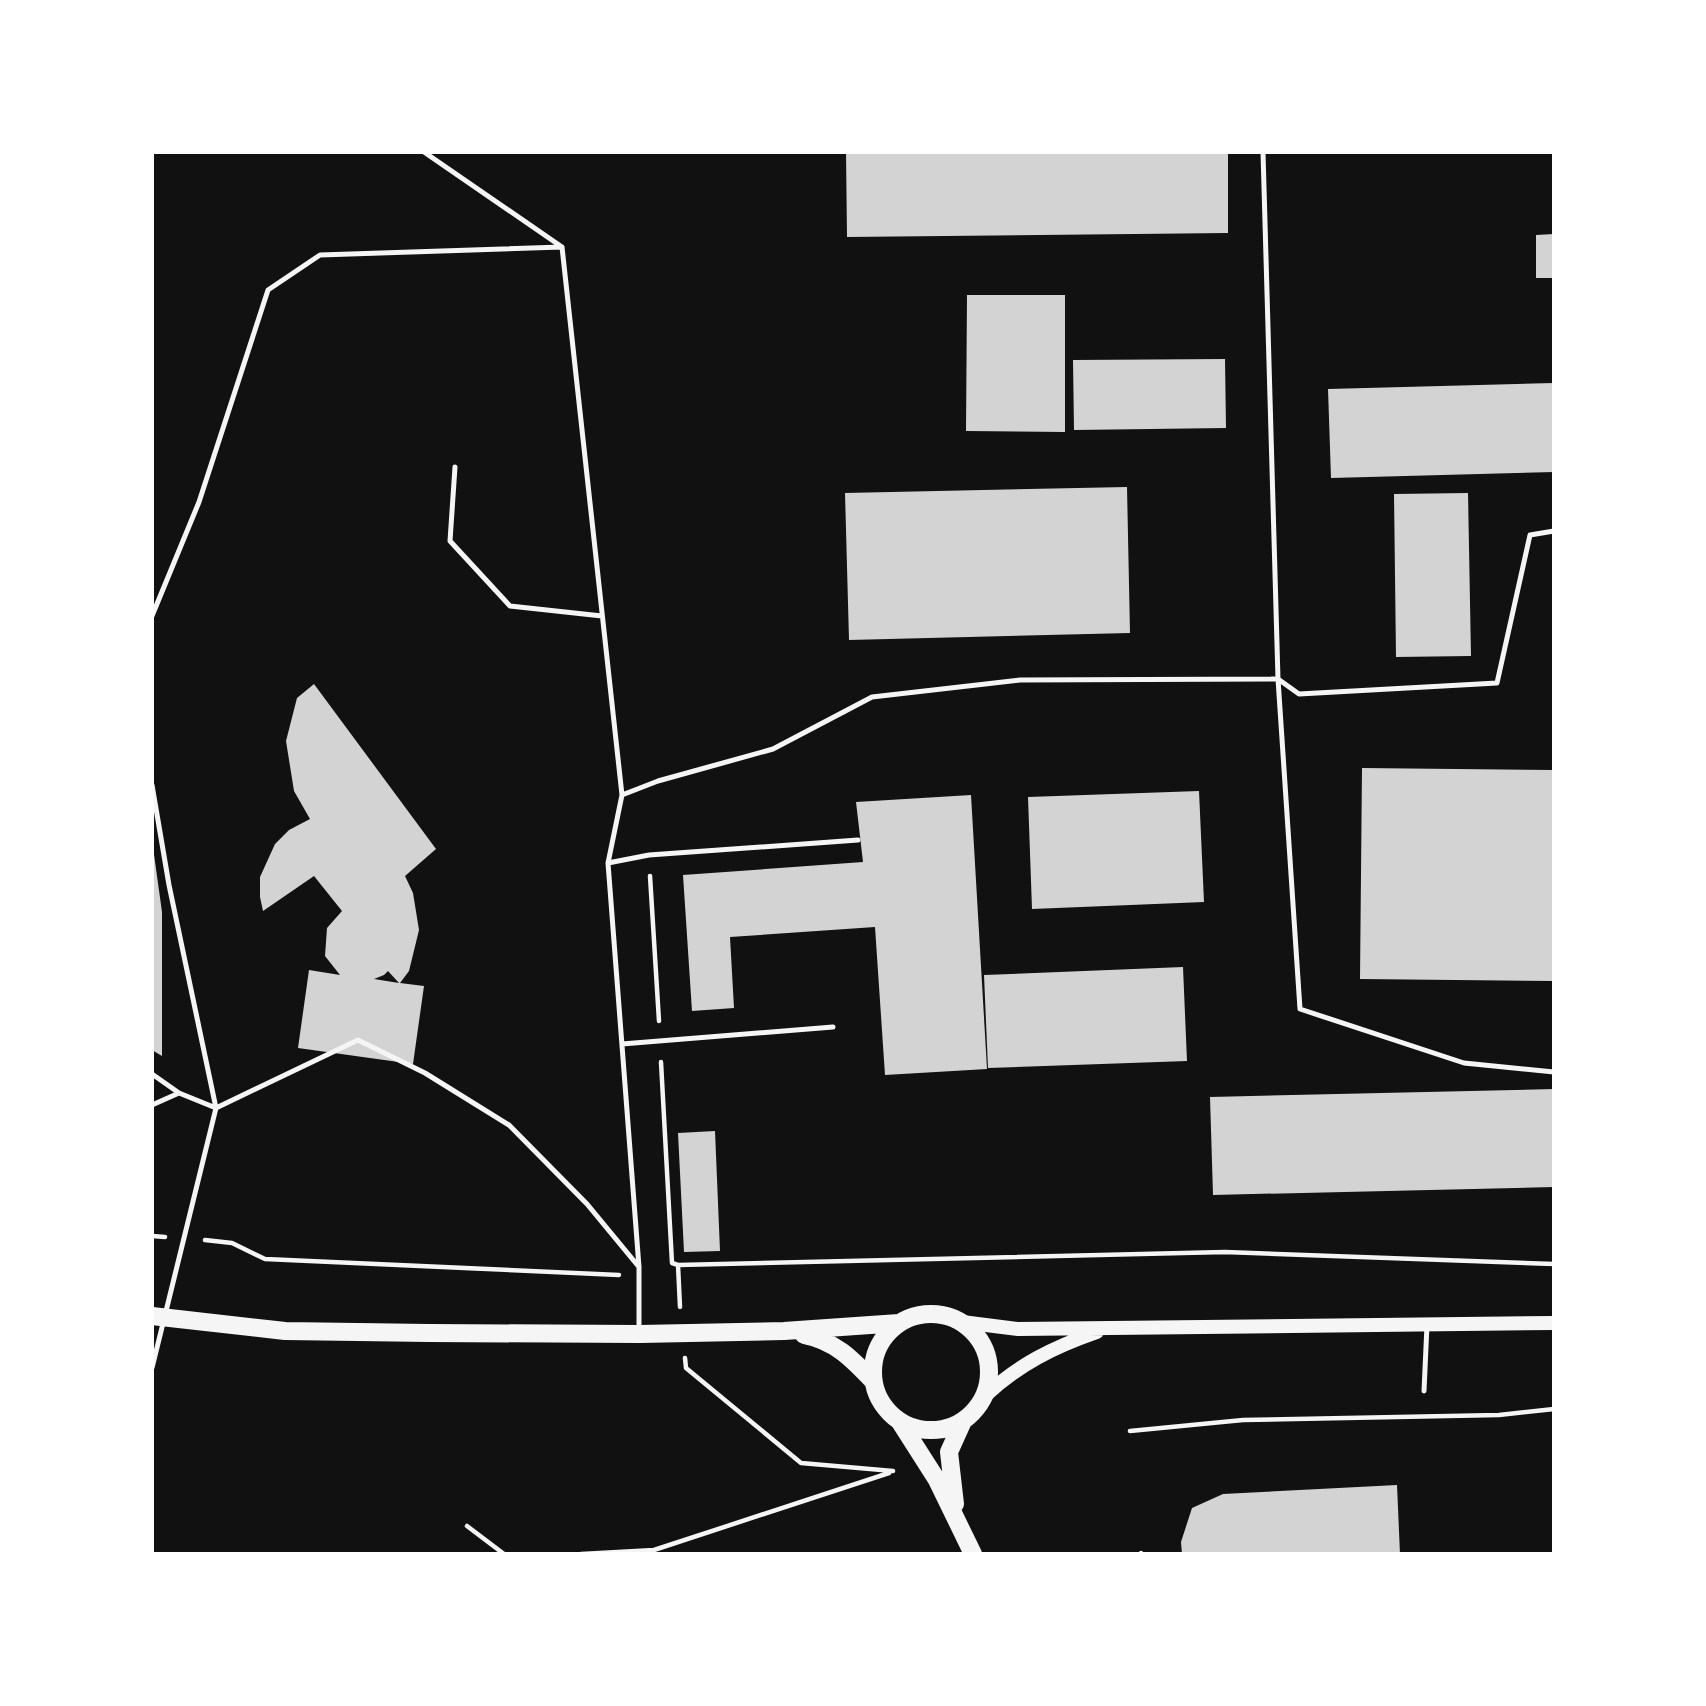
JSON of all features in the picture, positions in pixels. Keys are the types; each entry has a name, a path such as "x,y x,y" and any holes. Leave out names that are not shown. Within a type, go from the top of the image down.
{"main road":[{"path":"873,1381 877,1348 886,1334 914,1315 930,1313 962,1322 1018,1329 1554,1323"},
{"path":"158,1316 285,1331 639,1334 681,1331 784,1331 899,1323"},
{"path":"962,1322 984,1347 989,1380 985,1396"},
{"path":"962,1531 951,1487 949,1452 963,1421 985,1396 1029,1360 1060,1345 1109,1328"},
{"path":"784,1331 819,1338 847,1353 873,1381 887,1410 900,1421 937,1480 973,1554"},
{"path":"900,1421 932,1430 963,1421"}],"lane":[{"path":"424,152 562,247 622,795 608,863 639,1267 639,1334"},
{"path":"1263,152 1278,679 1300,1009 1464,1063 1554,1072"},
{"path":"152,616 199,502 268,290 320,255 562,247"},
{"path":"455,467 450,541 510,606 602,616"},
{"path":"622,795 773,748 872,697 1020,680 1278,679 1299,694 1497,683 1530,535 1554,531"},
{"path":"152,785 169,885 216,1108 185,1239 158,1316 152,1368"},
{"path":"608,863 649,855 858,840"},
{"path":"622,1044 660,1040 675,1042 833,1027"},
{"path":"152,1074 179,1093 216,1108 358,1040 425,1073 509,1125 587,1204 639,1267"},
{"path":"152,1105 179,1093"},
{"path":"1424,1391 1427,1325"}],"path":[{"path":"649,855 672,1262"},
{"path":"152,1236 232,1242 265,1259 639,1275 672,1262 678,1265 1225,1252 1554,1264"},
{"path":"581,1554 654,1552 893,1471 801,1463 687,1368 681,1331 678,1265"},
{"path":"1130,1431 1243,1420 1499,1415 1554,1409"},
{"path":"467,1526 504,1554"}],"building":[{"path":"846,152 1228,152 1228,233 847,237"},
{"path":"1554,234 1554,278 1536,278 1536,235"},
{"path":"967,295 1065,295 1065,432 966,431"},
{"path":"1225,359 1226,428 1074,430 1073,360"},
{"path":"1554,383 1554,472 1331,478 1328,389"},
{"path":"1127,487 1130,633 849,640 845,493"},
{"path":"1468,493 1471,656 1396,657 1394,494"},
{"path":"314,684 436,849 405,876 413,893 419,930 409,971 400,983 424,986 413,1064 298,1048 309,970 340,975 325,956 327,928 342,911 314,876 263,911 260,897 260,877 275,844 289,830 310,819 294,791 286,741 297,698","holes":["388,971 399,983 374,979"]},
{"path":"1362,768 1554,770 1554,981 1360,979"},
{"path":"1199,791 1204,902 1032,909 1028,797"},
{"path":"971,795 987,1069 885,1075 875,927 730,937 734,1008 692,1011 683,875 863,862 856,802"},
{"path":"152,840 162,912 162,1056 152,1050"},
{"path":"1183,967 1187,1061 988,1068 984,975"},
{"path":"1554,1089 1554,1187 1213,1195 1210,1097"},
{"path":"715,1131 720,1251 684,1252 678,1133"},
{"path":"1397,1485 1400,1554 1182,1554 1181,1542 1192,1508 1223,1494"}]}
